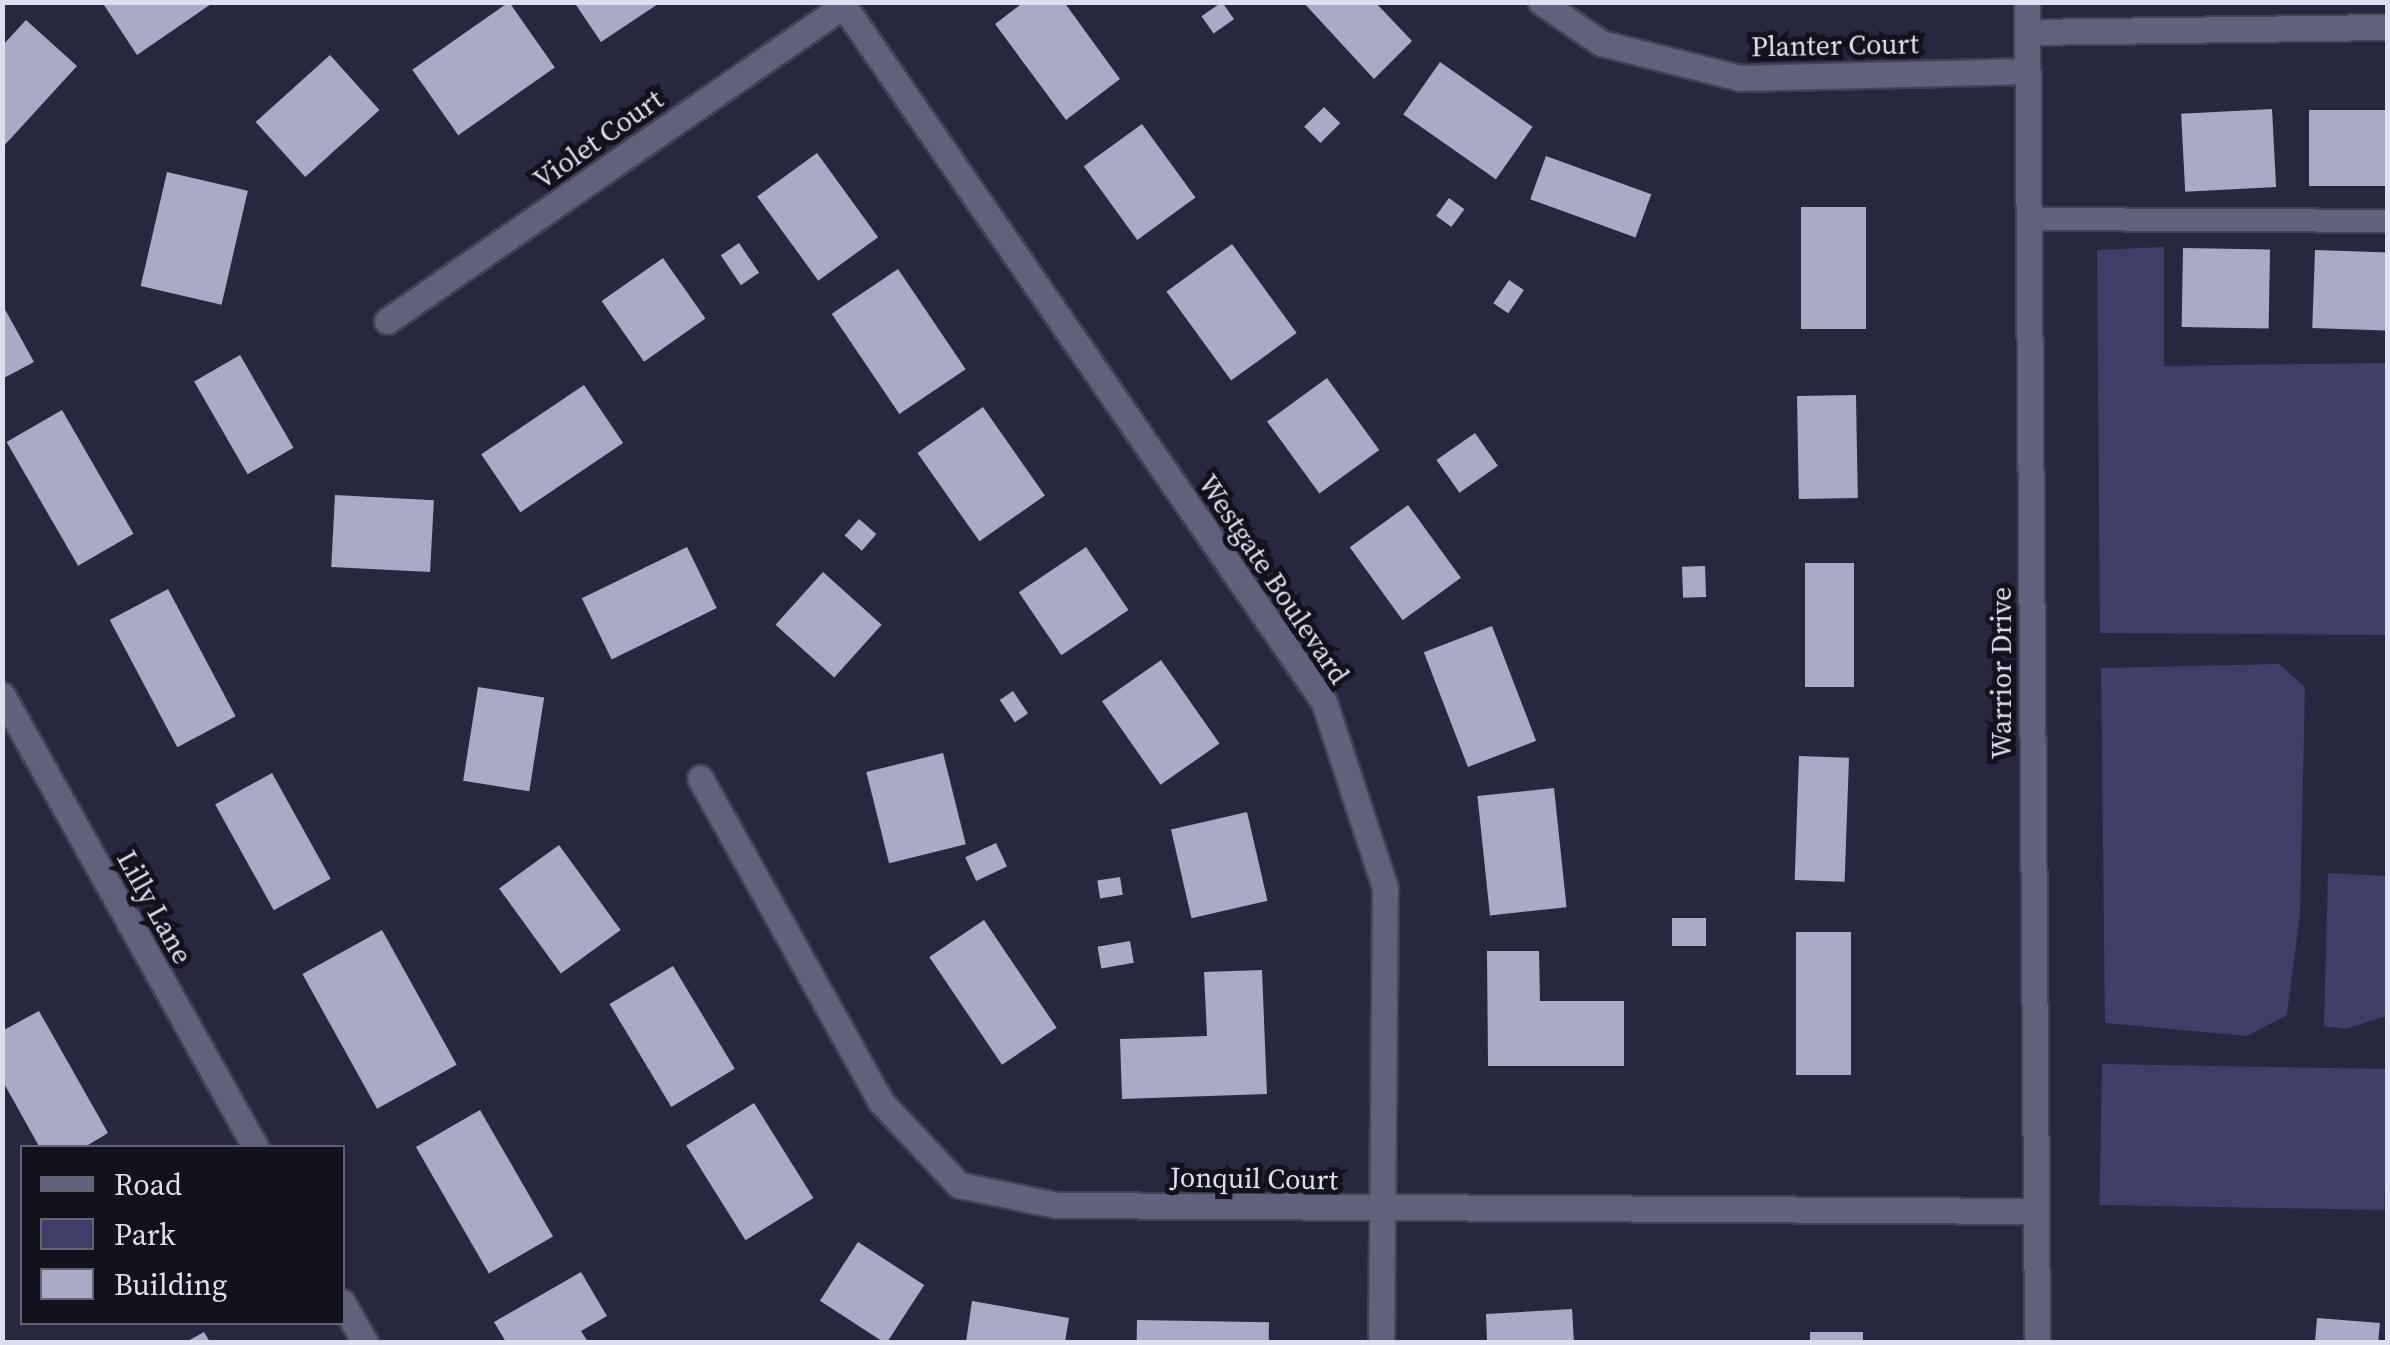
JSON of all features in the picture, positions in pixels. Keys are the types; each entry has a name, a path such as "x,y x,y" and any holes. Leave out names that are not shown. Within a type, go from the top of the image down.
{"street":[{"name":"Planter Court","path":"1541,2 1601,44 1740,78 2027,70"},
{"name":"Warrior Drive","path":"2028,2 2037,1342"},
{"name":"Violet Court","path":"387,321 842,4"},
{"name":"Westgate Boulevard","path":"842,4 1324,702 1384,888 1386,1211 1381,1342"},
{"path":"2027,32 2388,27"},
{"name":"Lilly Lane","path":"2,695 254,1145"},
{"name":"Jonquil Court","path":"700,778 881,1102 958,1185 1056,1205 1386,1211 2035,1210"},
{"path":"345,1307 365,1342"}],"lane":[{"path":"2028,219 2388,221"}],"green space":[{"path":"2164,247 2164,366 2387,363 2387,635 2100,633 2097,250"},
{"path":"2279,664 2305,687 2300,913 2287,1015 2247,1036 2105,1023 2101,668"},
{"path":"2328,873 2387,876 2387,1016 2345,1029 2324,1026"},
{"path":"2102,1064 2387,1069 2384,1210 2100,1205"}],"building":[{"path":"102,2 214,2 137,55"},
{"path":"509,2 555,68 458,135 412,70"},
{"path":"574,2 661,2 601,42"},
{"path":"1024,2 1064,2 1120,79 1066,120 995,24"},
{"path":"1222,2 1234,19 1214,34 1202,16"},
{"path":"1303,2 1375,2 1412,41 1374,79"},
{"path":"26,20 77,66 2,148 2,46"},
{"path":"330,55 380,110 305,177 256,122"},
{"path":"1440,62 1533,127 1496,179 1403,114"},
{"path":"1324,107 1340,123 1320,143 1304,127"},
{"path":"2272,109 2276,187 2185,192 2181,114"},
{"path":"2309,110 2388,110 2388,186 2309,186"},
{"path":"1142,124 1195,198 1137,240 1084,166"},
{"path":"817,153 878,237 818,281 757,196"},
{"path":"1546,156 1651,194 1636,238 1530,199"},
{"path":"167,172 248,191 222,305 141,286"},
{"path":"1449,198 1464,209 1451,227 1436,216"},
{"path":"1801,207 1866,207 1866,329 1801,329"},
{"path":"739,243 759,273 741,285 721,255"},
{"path":"1232,244 1297,333 1231,381 1166,292"},
{"path":"2183,248 2270,250 2269,329 2182,327"},
{"path":"2315,250 2388,253 2385,331 2312,328"},
{"path":"663,258 705,319 644,362 602,301"},
{"path":"898,269 966,369 899,414 832,314"},
{"path":"1509,280 1524,290 1508,313 1493,303"},
{"path":"2,304 34,362 2,379"},
{"path":"240,355 294,448 248,474 194,382"},
{"path":"1327,378 1379,450 1319,493 1267,421"},
{"path":"584,385 623,443 520,512 481,454"},
{"path":"1856,395 1858,498 1799,499 1797,396"},
{"path":"983,407 1045,495 979,541 917,453"},
{"path":"62,410 134,534 78,566 7,442"},
{"path":"1475,433 1498,466 1459,493 1436,460"},
{"path":"335,495 434,500 430,572 331,567"},
{"path":"1408,505 1461,578 1403,620 1350,547"},
{"path":"859,519 876,534 862,551 845,536"},
{"path":"687,547 717,608 612,659 582,598"},
{"path":"1086,547 1128,610 1061,655 1019,592"},
{"path":"1805,563 1854,563 1854,687 1805,687"},
{"path":"1705,566 1706,597 1683,598 1682,567"},
{"path":"823,572 882,625 834,678 775,625"},
{"path":"168,589 236,716 177,747 110,620"},
{"path":"1492,626 1536,741 1468,767 1424,652"},
{"path":"1161,660 1220,744 1161,785 1102,701"},
{"path":"478,687 544,697 529,791 463,781"},
{"path":"1013,691 1028,713 1015,722 1000,700"},
{"path":"943,753 966,844 889,863 866,772"},
{"path":"1799,756 1849,758 1845,882 1795,880"},
{"path":"272,773 331,879 274,910 215,805"},
{"path":"1554,788 1567,907 1490,915 1477,796"},
{"path":"1247,812 1267,901 1191,918 1171,830"},
{"path":"996,843 1007,867 976,881 965,857"},
{"path":"559,845 621,930 561,973 499,888"},
{"path":"1120,877 1123,895 1100,898 1097,881"},
{"path":"1672,918 1706,918 1706,946 1672,946"},
{"path":"984,920 1057,1028 1002,1065 929,957"},
{"path":"382,930 457,1065 377,1109 302,974"},
{"path":"1796,932 1851,932 1851,1075 1796,1075"},
{"path":"1130,941 1134,963 1101,968 1098,947"},
{"path":"1487,951 1539,951 1540,1001 1624,1001 1624,1066 1488,1066"},
{"path":"673,966 735,1069 671,1107 610,1004"},
{"path":"1262,970 1267,1094 1122,1099 1120,1039 1207,1036 1204,972"},
{"path":"39,1011 108,1133 88,1145 38,1145 2,1080 2,1031"},
{"path":"754,1103 813,1198 746,1240 686,1145"},
{"path":"480,1110 553,1236 489,1273 416,1147"},
{"path":"858,1242 924,1285 887,1342 820,1301"},
{"path":"581,1272 607,1316 581,1331 588,1342 506,1342 494,1322"},
{"path":"972,1301 1069,1318 1065,1342 966,1342"},
{"path":"1572,1309 1574,1342 1487,1342 1486,1314"},
{"path":"2317,1318 2380,1323 2378,1342 2315,1342"},
{"path":"1137,1320 1269,1322 1269,1342 1137,1342"},
{"path":"204,1332 210,1342 186,1342"},
{"path":"1810,1332 1863,1332 1863,1342 1810,1342"}]}
